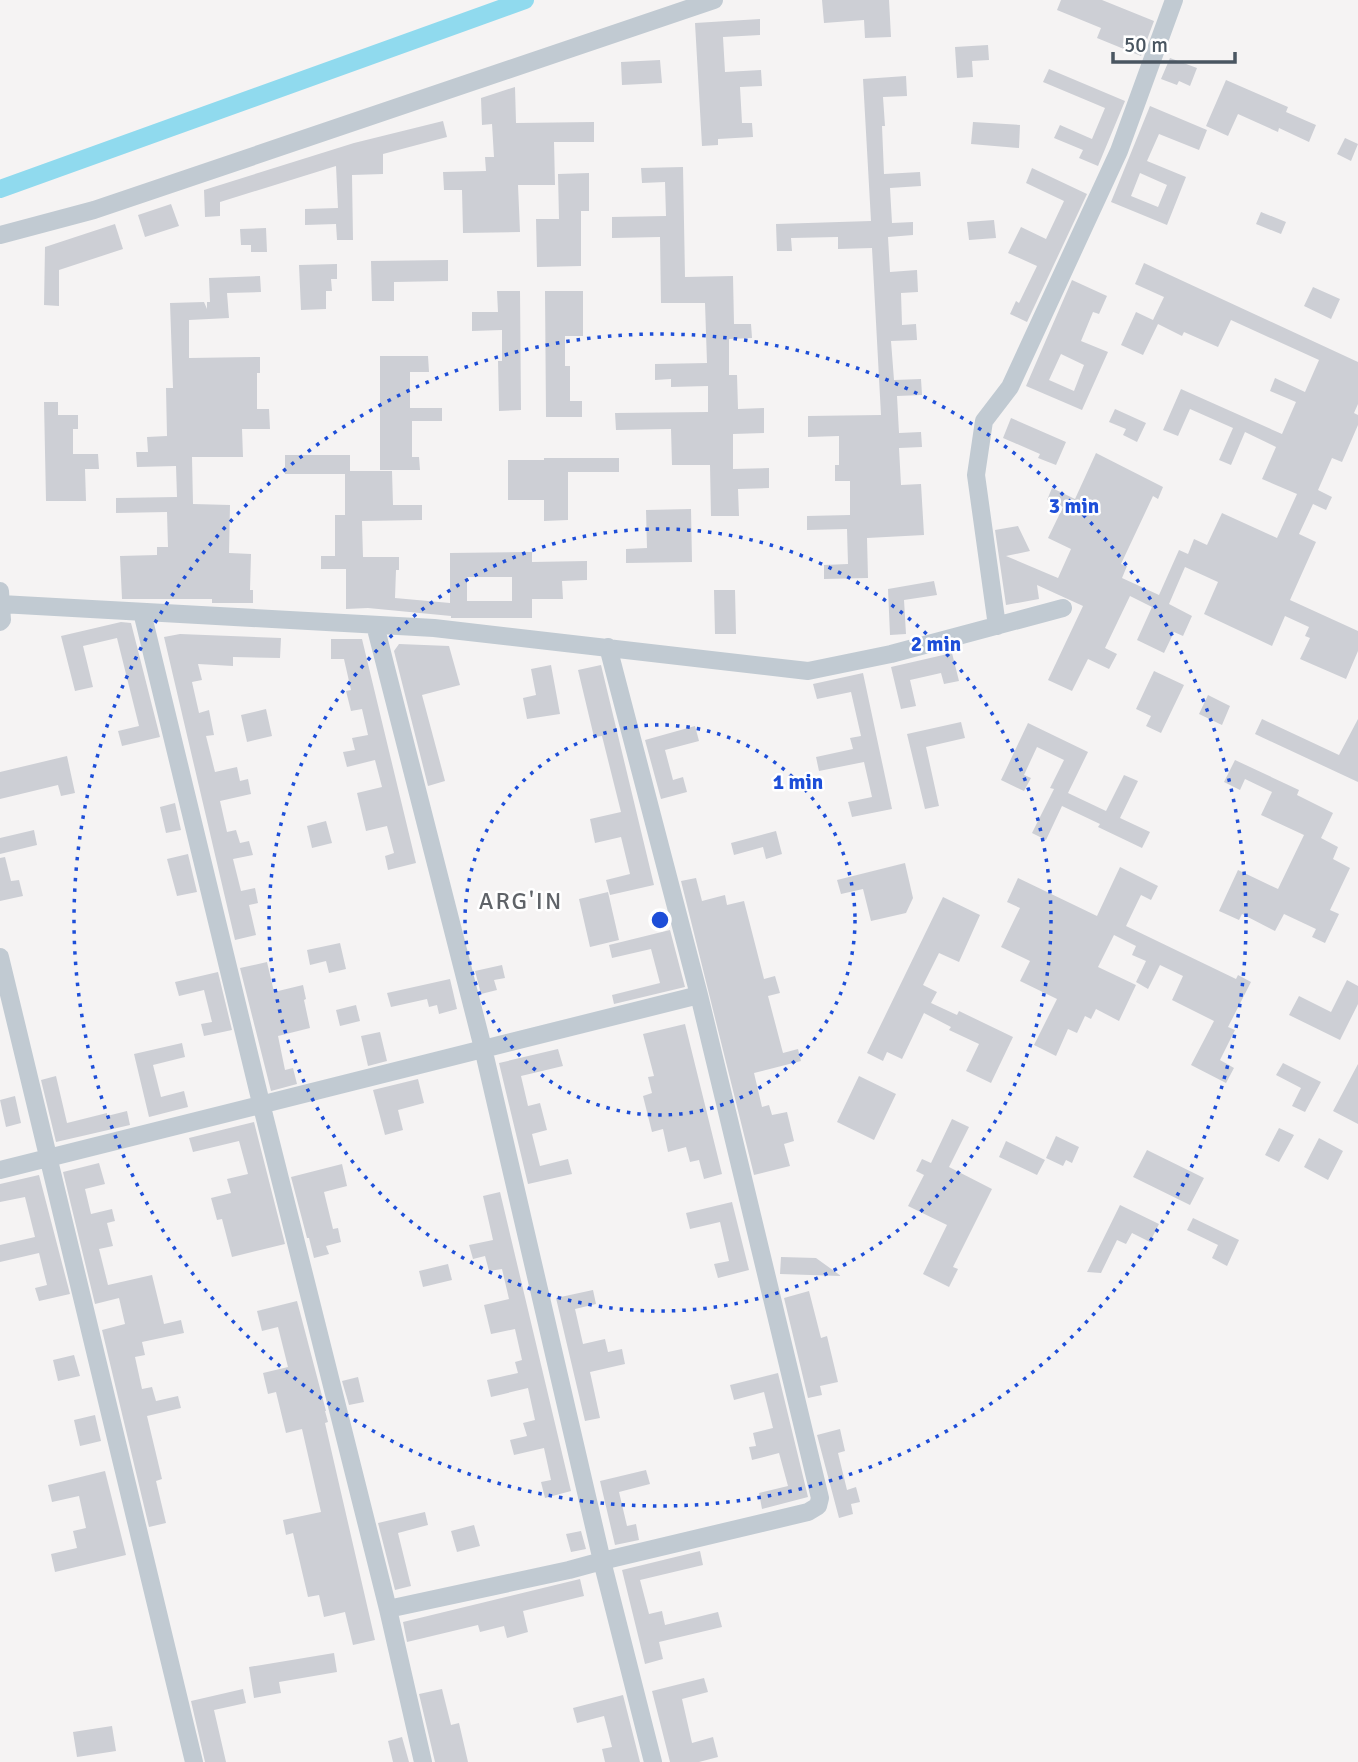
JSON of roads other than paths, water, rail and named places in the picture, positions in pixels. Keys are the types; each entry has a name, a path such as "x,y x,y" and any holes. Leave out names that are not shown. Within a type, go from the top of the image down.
{"street":[{"path":"0,235 108,205 714,0"},
{"path":"997,626 976,475 984,421 1010,387 1119,151 1174,0"},
{"path":"0,591 0,622"},
{"path":"1,604 434,628 808,671 891,654 1063,608"},
{"path":"142,612 388,1609 423,1762"},
{"path":"375,625 484,1048 602,1560 653,1762"},
{"path":"388,1609 569,1570 808,1512 818,1506 820,1498 699,995 608,647"},
{"path":"0,957 194,1762"},
{"path":"0,1170 699,995"}],"waterway":[{"path":"0,189 525,0"}],"district":[{"name":"ARG'IN","path":"521,901"}]}
